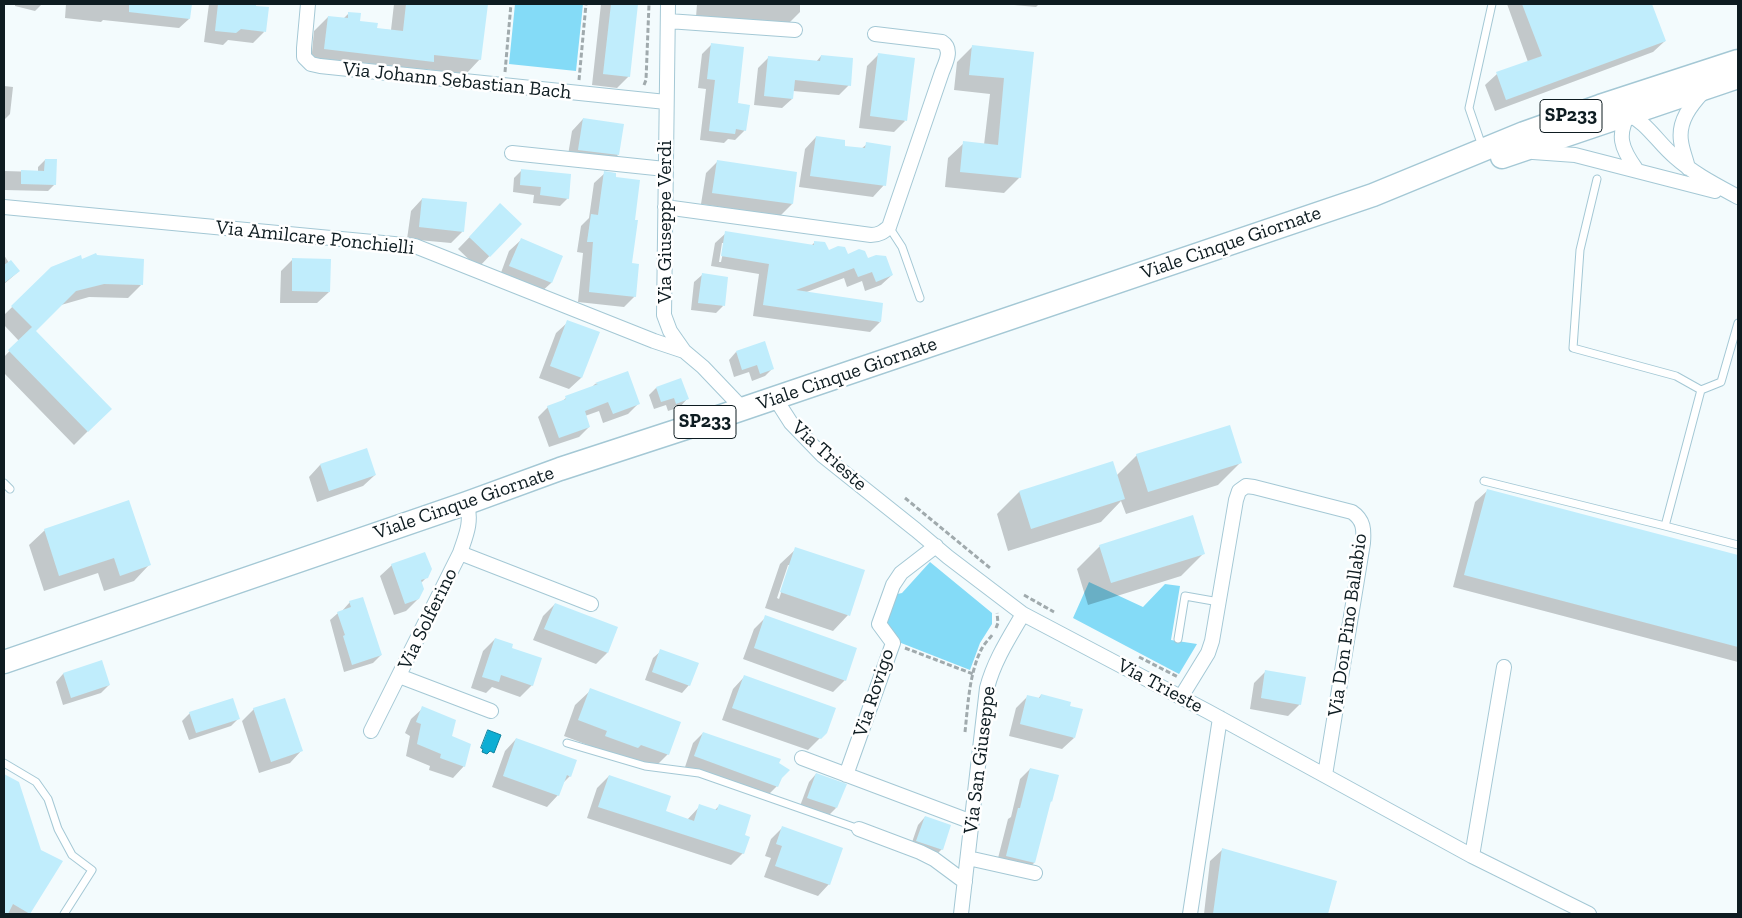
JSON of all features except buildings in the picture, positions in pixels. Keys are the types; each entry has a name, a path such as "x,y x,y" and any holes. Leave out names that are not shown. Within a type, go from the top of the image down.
{"main road":[{"name":"Viale Cinque Giornate","path":"1407,182 1451,175 1600,106 1738,61"},
{"name":"Viale Cinque Giornate","path":"4,662 467,503 560,469 743,409 1373,195 1483,149 1521,142 1628,114 1738,77"}],"street":[{"name":"Via Johann Sebastian Bach","path":"308,4 304,57 311,64 666,102"},
{"name":"Via Giuseppe Verdi","path":"668,4 664,315 670,332 684,351 703,367 743,409"},
{"path":"668,21 795,30"},
{"path":"665,207 872,235 879,235 889,227 942,72 948,49 946,44 942,42 875,34"},
{"path":"1636,170 1624,154 1621,140 1624,122 1634,106 1662,92 1738,67"},
{"path":"1688,168 1680,140 1683,125 1688,108 1707,88"},
{"path":"1628,114 1643,123 1688,168 1700,177 1738,197"},
{"path":"1521,142 1575,154 1738,197"},
{"path":"512,152 666,169"},
{"name":"Via Amilcare Ponchielli","path":"4,207 415,246 654,341 684,351"},
{"name":"Via Trieste","path":"775,398 790,424 822,455 948,557 1023,614 1220,718 1472,856 1588,914"},
{"name":"Via Don Pino Ballabio","path":"1181,697 1208,653 1212,641 1236,500 1240,491 1246,486 1254,487 1352,512 1361,521 1363,526 1363,543 1325,776"},
{"name":"Via Solferino","path":"371,731 460,553 468,530 470,516 467,503"},
{"name":"Via Rovigo","path":"846,775 893,643 879,624 893,586 901,573 936,546"},
{"path":"460,553 591,604"},
{"name":"Via San Giuseppe","path":"960,914 984,711 990,679 1001,651 1023,614"},
{"path":"1472,856 1504,667"},
{"path":"399,676 490,710"},
{"path":"1190,914 1220,718"},
{"path":"802,758 972,822"},
{"path":"859,829 934,859 965,882"},
{"path":"968,858 1035,873"}],"lane":[{"path":"1483,149 1469,108 1492,4"},
{"path":"1597,180 1580,250 1574,348 1676,376 1701,390"},
{"path":"889,227 902,247 920,298"},
{"path":"1701,390 1721,382 1738,323"},
{"path":"1665,526 1701,390"},
{"path":"1484,481 1738,545"},
{"path":"4,483 10,489"},
{"path":"1178,639 1185,596 1219,602"},
{"path":"567,742 645,766 699,773 859,829"},
{"path":"4,763 36,782 48,799 58,829 72,856 92,870 64,914"}],"path":[{"path":"503,85 511,4"},
{"path":"577,93 586,4"},
{"path":"623,98 626,90 636,91 643,88 646,80 649,4"},
{"path":"905,498 994,572"},
{"path":"1017,591 1058,614"},
{"path":"965,734 973,674 982,649 998,623 998,615 995,608"},
{"path":"893,643 973,674"},
{"path":"1136,655 1189,683"}],"shaded area":[{"path":"515,4 583,4 576,71 509,64"},
{"path":"930,562 992,613 992,624 980,643 970,670 896,641 884,624 893,595 902,593"},
{"path":"1089,582 1143,607 1165,584 1180,586 1171,640 1197,644 1179,674 1073,618"},
{"path":"488,730 501,735 494,753 490,751 487,754 482,752 483,749 481,748"}]}
